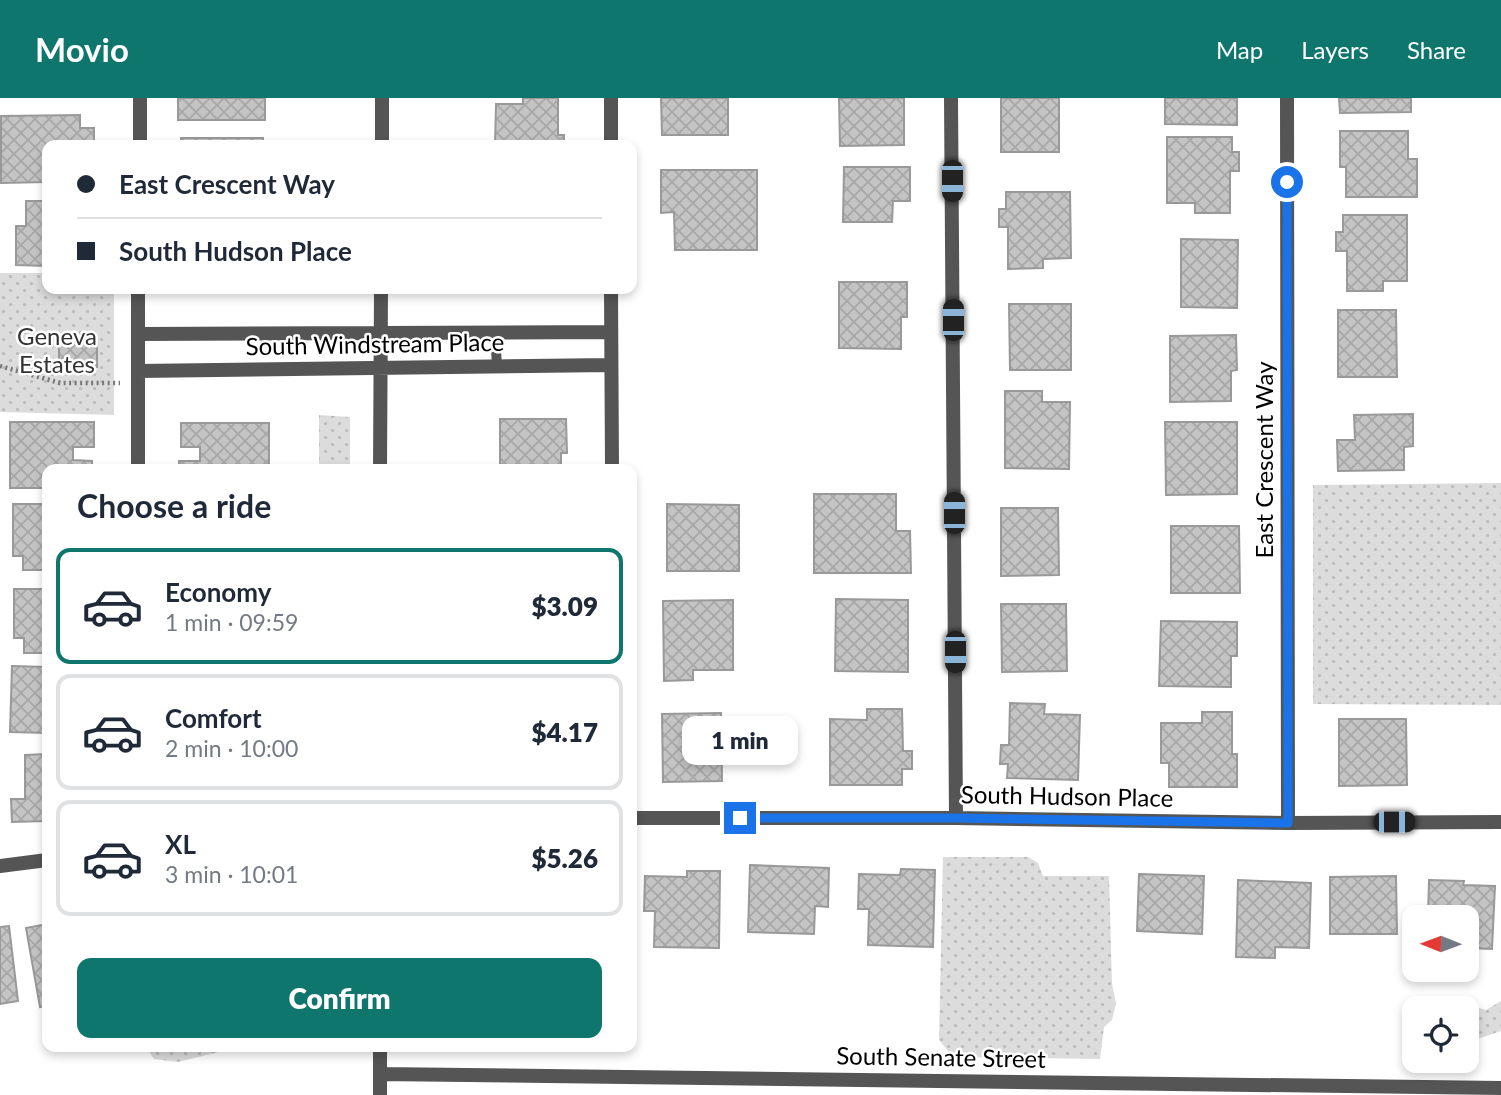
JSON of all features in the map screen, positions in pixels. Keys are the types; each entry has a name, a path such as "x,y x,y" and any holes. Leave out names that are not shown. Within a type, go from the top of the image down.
{"street":[{"path":"140,98 140,140"},
{"path":"382,98 382,140"},
{"path":"611,98 611,140"},
{"path":"951,98 956,818"},
{"name":"East Crescent Way","path":"1287,98 1288,823"},
{"path":"138,294 138,464"},
{"path":"380,464 381,294"},
{"path":"611,294 612,464"},
{"name":"South Windstream Place","path":"138,334 611,332"},
{"name":"South Windstream Place","path":"138,377 380,368 611,365"},
{"name":"South Hudson Place","path":"637,818 1501,822"},
{"path":"0,866 42,861"},
{"path":"380,1052 380,1095"},
{"name":"South Senate Street","path":"380,1074 1501,1088"}],"lane":[{"path":"495,333 497,366"}],"path":[{"path":"0,366 60,383 138,377"}],"green space":[{"name":"Geneva Estates","path":"0,273 42,273 42,294 114,294 114,415 0,412"},
{"path":"319,415 350,417 350,464 319,464"},
{"path":"1501,483 1501,705 1313,704 1313,485"},
{"path":"943,857 1028,857 1038,863 1043,876 1109,876 1112,984 1116,1003 1112,1020 1104,1027 1100,1059 953,1057 939,1040"},
{"path":"1501,1001 1501,1031 1479,1039 1479,1008 1486,1010"},
{"path":"149,1052 219,1052 178,1062 154,1059"}],"building":[{"path":"178,98 265,98 265,120 178,120"},
{"path":"523,98 558,98 558,135 564,135 564,140 495,140 496,104 523,104"},
{"path":"661,98 728,98 728,135 662,135"},
{"path":"839,98 904,98 904,145 840,146"},
{"path":"1001,98 1059,98 1059,152 1001,152"},
{"path":"1165,98 1237,98 1237,125 1165,124"},
{"path":"1339,98 1411,98 1411,112 1340,113"},
{"path":"80,115 80,128 94,128 94,140 42,140 42,182 1,183 1,116"},
{"path":"1340,131 1408,131 1408,159 1417,159 1417,197 1346,197 1346,167 1340,167"},
{"path":"1167,137 1232,137 1232,152 1239,152 1239,171 1230,171 1230,213 1195,213 1195,203 1167,203"},
{"path":"181,138 263,138 263,140"},
{"path":"844,167 910,167 910,201 893,201 892,222 843,222"},
{"path":"661,170 757,170 757,250 675,250 674,212 661,213"},
{"path":"1006,192 1070,192 1071,258 1043,259 1043,268 1008,269 1008,227 999,227 999,209 1006,209"},
{"path":"26,201 42,201 42,266 16,265 16,226 26,226"},
{"path":"1343,215 1407,215 1407,281 1383,281 1383,291 1347,291 1347,251 1336,251 1336,232 1343,232"},
{"path":"1181,239 1238,240 1237,308 1181,307"},
{"path":"839,282 907,282 907,317 901,317 901,349 839,348"},
{"path":"1009,304 1071,304 1071,370 1010,370"},
{"path":"1338,310 1396,310 1397,377 1338,377"},
{"path":"1236,335 1237,370 1231,371 1231,401 1170,402 1170,336"},
{"path":"97,340 97,367 59,367 59,341"},
{"path":"1005,391 1042,391 1042,402 1070,402 1069,469 1005,468"},
{"path":"1413,414 1413,446 1404,447 1404,470 1338,471 1337,440 1355,440 1354,415"},
{"path":"500,419 566,419 567,453 561,453 561,464 500,464"},
{"path":"10,422 94,422 94,447 73,447 73,460 92,461 92,464 42,464 42,488 10,488"},
{"path":"1165,422 1237,422 1237,494 1166,495"},
{"path":"181,423 269,423 269,464 179,464 179,461 200,461 200,447 181,447"},
{"path":"814,494 896,494 896,531 910,531 911,573 814,573"},
{"path":"13,504 42,504 42,570 23,570 23,556 13,556"},
{"path":"667,504 739,505 739,571 667,571"},
{"path":"1001,508 1058,508 1059,575 1001,576"},
{"path":"1171,526 1239,526 1240,593 1171,593"},
{"path":"14,589 42,589 42,653 24,653 24,638 14,638"},
{"path":"836,599 908,600 908,672 835,671"},
{"path":"733,600 733,670 693,670 693,680 664,681 663,601"},
{"path":"1001,604 1066,604 1067,671 1002,672"},
{"path":"1161,621 1237,622 1237,656 1231,656 1231,687 1159,686"},
{"path":"12,666 42,667 42,733 10,732"},
{"path":"1010,703 1045,704 1044,714 1080,715 1078,780 1007,778 1008,764 1000,764 1001,745 1009,745"},
{"path":"867,709 902,709 903,751 912,751 912,769 902,769 902,785 830,785 830,719 867,720"},
{"path":"1202,712 1232,712 1232,754 1237,754 1237,787 1169,787 1169,763 1161,763 1161,723 1202,723"},
{"path":"721,713 722,781 663,782 662,714"},
{"path":"1339,719 1406,719 1407,785 1339,786"},
{"path":"42,754 42,821 12,822 11,799 25,799 25,755"},
{"path":"750,865 829,868 828,907 815,906 814,934 748,932"},
{"path":"901,869 935,870 933,947 868,945 869,909 858,909 859,874 900,875"},
{"path":"687,871 720,871 719,948 654,947 655,911 644,911 645,876 687,877"},
{"path":"1139,874 1204,876 1202,934 1137,931"},
{"path":"1396,876 1397,934 1330,934 1330,877"},
{"path":"1238,880 1311,883 1309,948 1275,947 1275,958 1236,957"},
{"path":"1429,880 1464,881 1463,885 1495,886 1492,949 1479,948 1479,905 1428,905"},
{"path":"42,925 42,1007 40,1007 26,928"},
{"path":"9,926 18,1001 0,1004 0,927"}],"route":[{"path":"740,818 1288,823 1287,182"}]}
